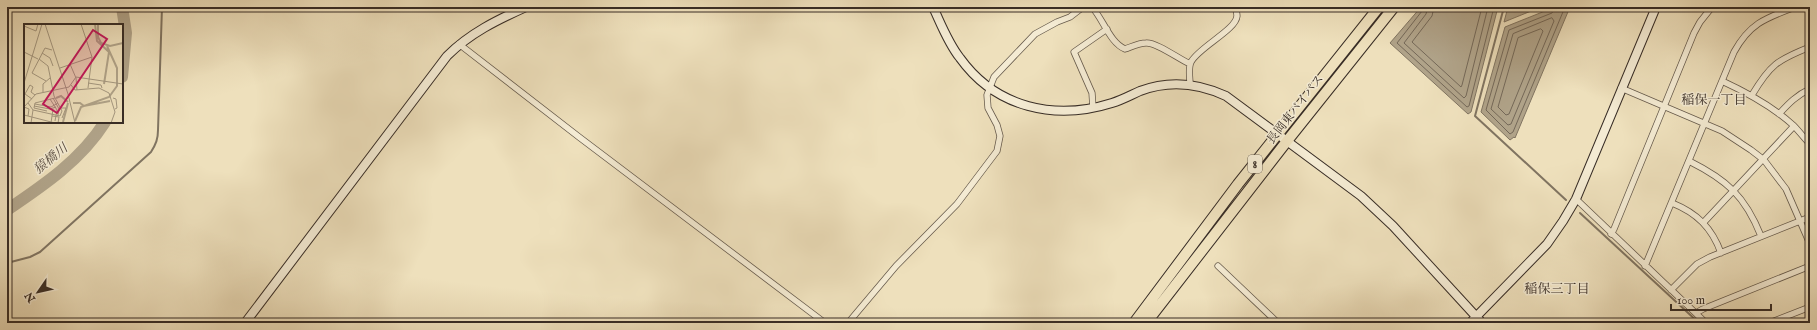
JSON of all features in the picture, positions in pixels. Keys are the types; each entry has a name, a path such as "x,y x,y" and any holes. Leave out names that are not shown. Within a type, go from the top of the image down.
{"highway":[{"name":"長岡東バイパス","path":"1134,323 1278,134 1379,7"},
{"name":"長岡東バイパス","path":"1146,323 1287,141 1394,7"}],"street":[{"path":"244,323 437,69 459,44 487,26 526,7"},
{"path":"933,7 952,47 970,71 989,87 1010,99 1040,109 1062,112 1080,111 1093,108 1153,87 1190,84 1226,96 1360,196 1388,221 1476,321 1546,244 1576,200 1621,88 1656,7"},
{"path":"848,323 896,266 957,204 996,151 1000,136 987,102 989,87 994,78 1035,34 1070,17 1084,7"},
{"path":"1092,7 1100,16 1118,46 1125,49 1145,43 1153,44 1176,58 1190,64"},
{"path":"1190,84 1190,64 1198,53 1236,20 1237,15 1235,7"},
{"path":"1611,234 1694,33 1700,22 1712,7"},
{"path":"1645,266 1734,52 1747,32 1763,21 1795,7"},
{"path":"1093,108 1092,93 1074,52 1107,29"},
{"path":"459,44 579,137 825,323"},
{"path":"1752,95 1764,75 1775,63 1810,47"},
{"path":"1722,81 1752,95 1780,114 1794,126 1810,144"},
{"path":"1621,88 1664,108 1722,131 1738,140 1764,160 1786,189 1801,220 1810,244"},
{"path":"1780,114 1790,101 1810,89"},
{"path":"1704,222 1733,190 1764,160 1794,126"},
{"path":"1805,139 1810,135"},
{"path":"1689,162 1713,174 1733,190 1750,212 1761,236"},
{"path":"1576,200 1706,323"},
{"path":"1672,203 1685,208 1704,222 1716,240 1721,253"},
{"path":"1671,290 1697,264 1761,236 1810,217"},
{"path":"1218,266 1278,323"},
{"path":"1696,313 1810,266"},
{"path":"1770,323 1810,307"}],"water":[{"path":"1421,7 1498,7 1471,112 1468,114 1390,43"},
{"path":"1508,7 1541,7 1504,22"},
{"path":"1555,7 1570,7 1515,138 1514,137 1510,140 1481,112 1505,27"}],"waterway":[{"name":"猿橋川","path":"122,7 126,33 123,66"},
{"path":"7,263 30,257 40,252 151,152 158,133 162,7"},
{"path":"1504,7 1475,116 1566,200"},
{"name":"猿橋川","path":"7,210 61,171 85,148 104,123"},
{"path":"1580,213 1699,323"}],"district":[{"name":"稲保一丁目","path":"1714,99"},
{"name":"稲保三丁目","path":"1557,288"}]}
